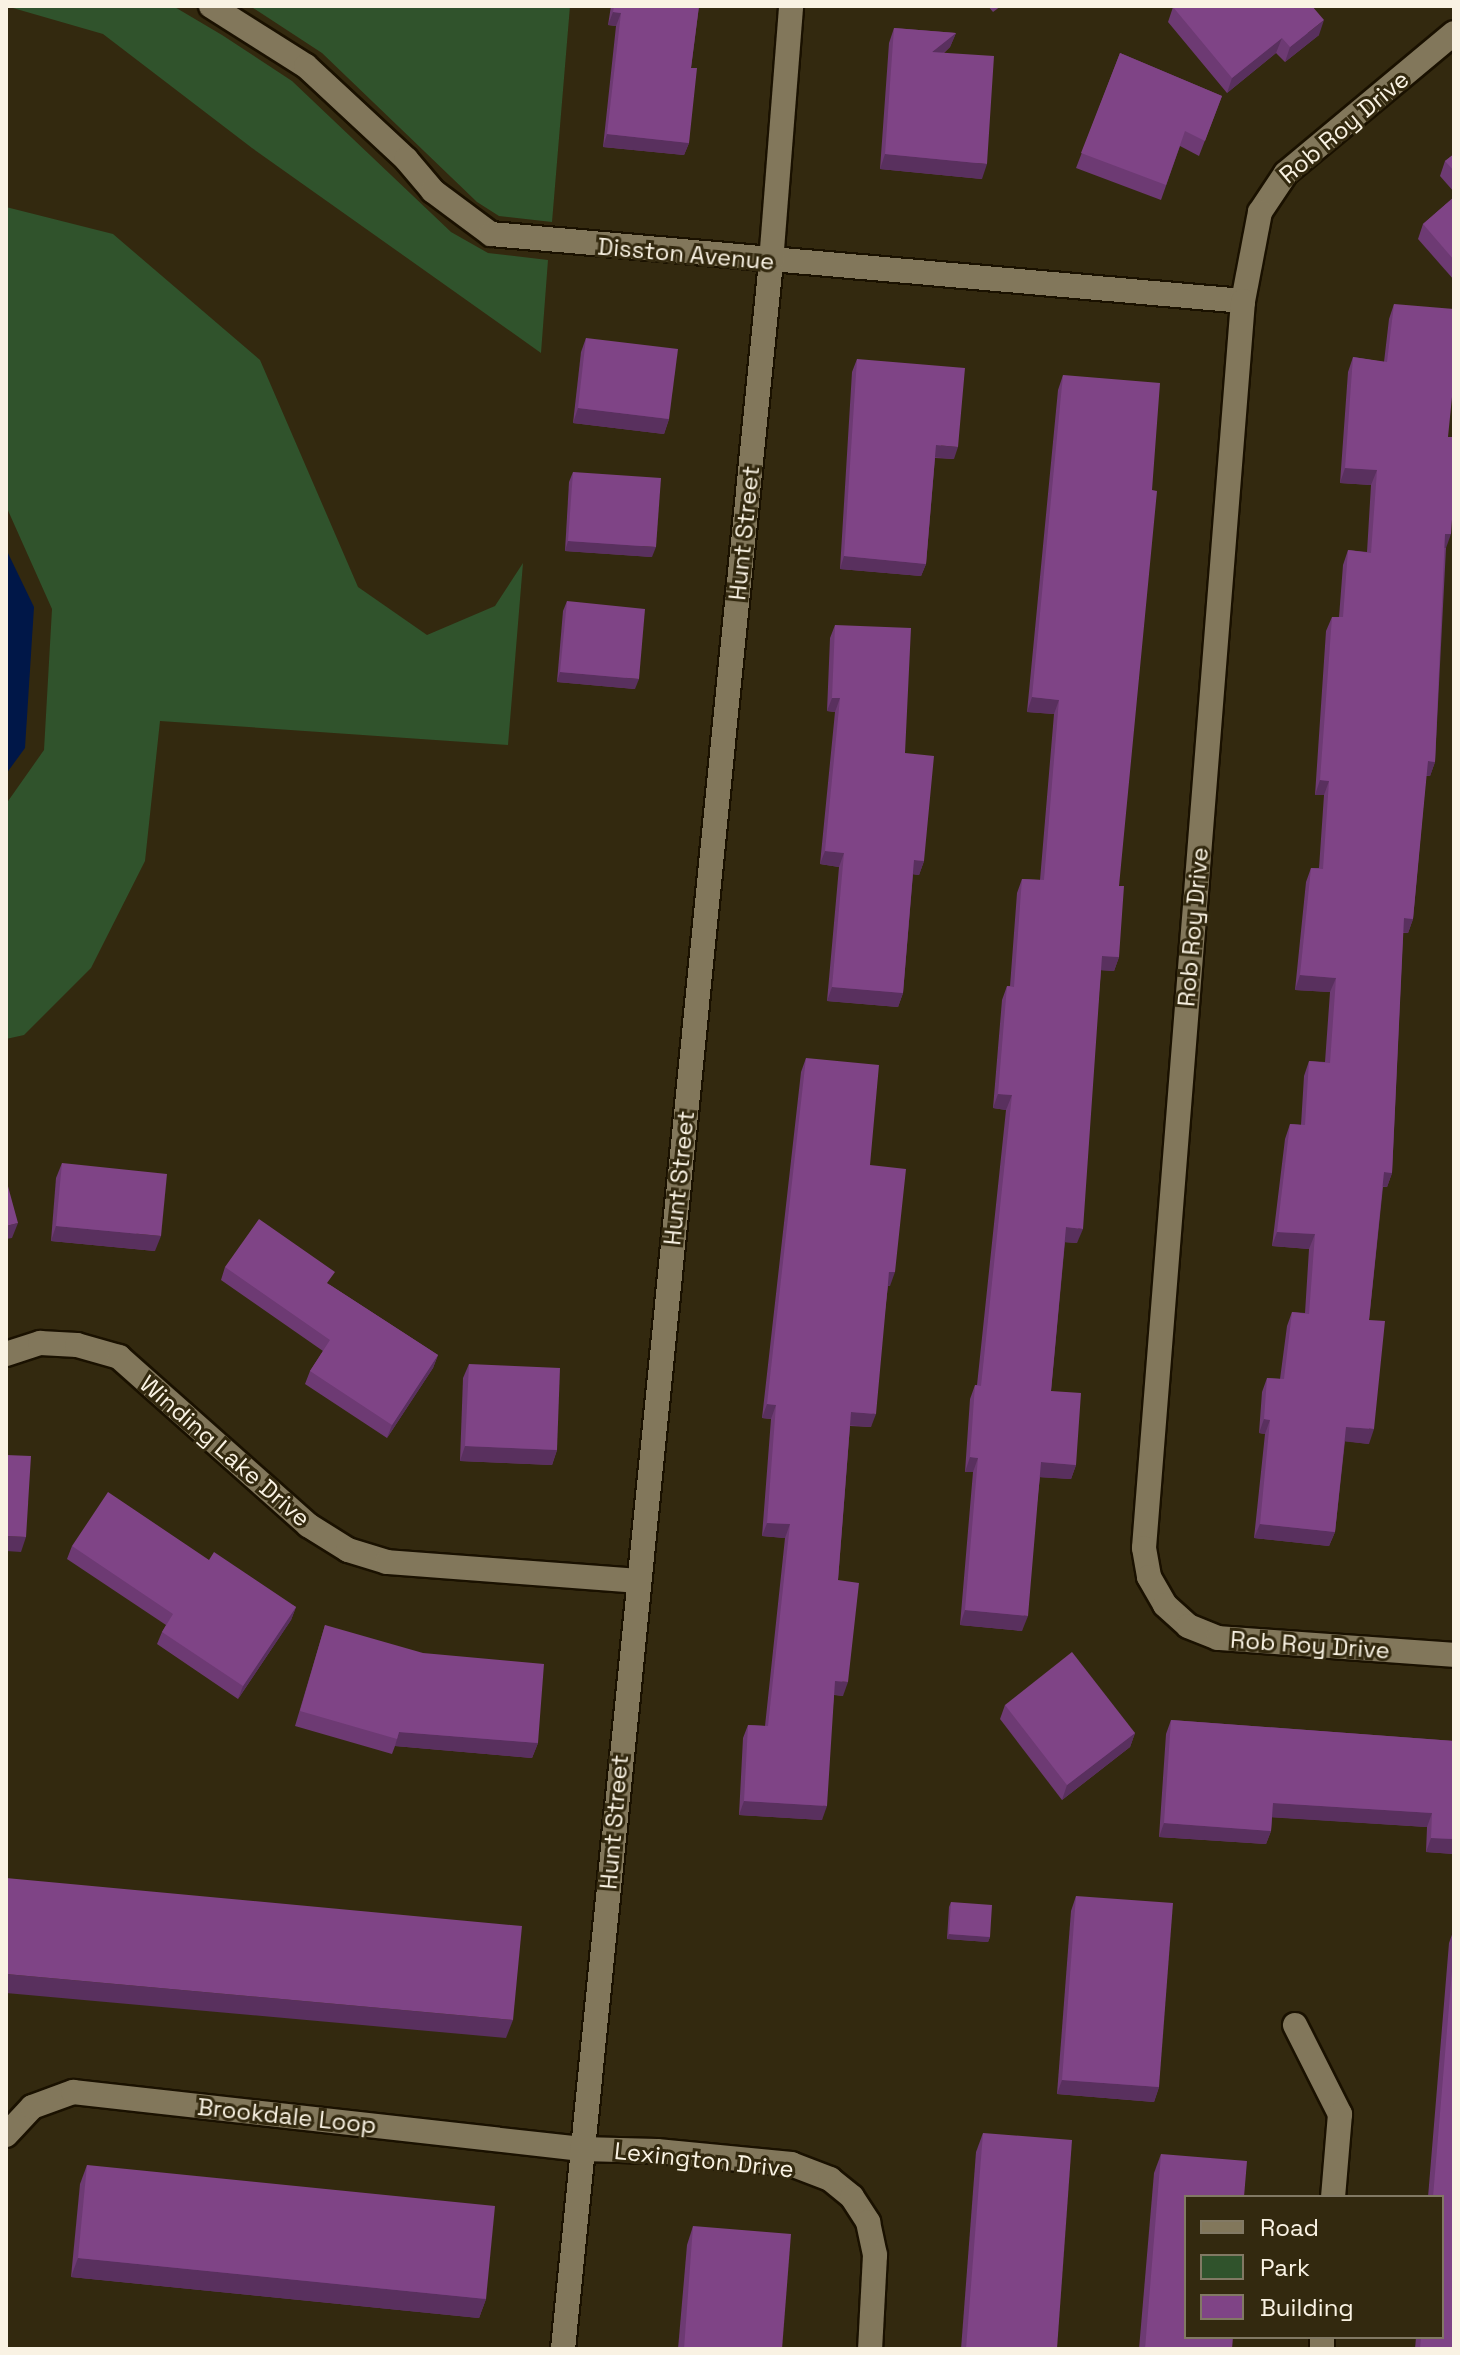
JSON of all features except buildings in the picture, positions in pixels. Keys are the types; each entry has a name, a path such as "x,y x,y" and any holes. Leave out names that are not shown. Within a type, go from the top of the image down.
{"street":[{"name":"Disston Avenue","path":"211,6 306,66 406,159 433,191 491,234 771,262 1243,301"},
{"name":"Hunt Street","path":"563,2349 637,1581 771,262 791,6"},
{"name":"Rob Roy Drive","path":"1454,33 1274,186 1260,212 1243,301 1144,1548 1149,1577 1165,1605 1188,1626 1218,1638 1454,1655"},
{"name":"Winding Lake Drive","path":"6,1354 40,1343 77,1345 119,1357 308,1525 348,1550 387,1562 637,1581"},
{"path":"1295,2025 1340,2114 1333,2195"},
{"name":"Brookdale Loop","path":"6,2135 32,2107 73,2092 582,2149"},
{"name":"Lexington Drive","path":"582,2149 791,2164 830,2179 852,2197 868,2222 875,2255 870,2349"}],"green space":[{"path":"6,6 173,6 222,35 292,81 451,232 488,253 548,260 541,353 252,148 103,34"},
{"path":"250,6 570,6 552,222 499,216 477,202 322,53"},
{"path":"6,207 113,234 260,360 358,587 427,635 495,606 523,563 508,745 160,721 145,861 91,968 24,1035 6,1039 6,804 44,750 52,609 6,506"}],"water":[{"path":"6,549 34,607 25,748 6,774"}]}
